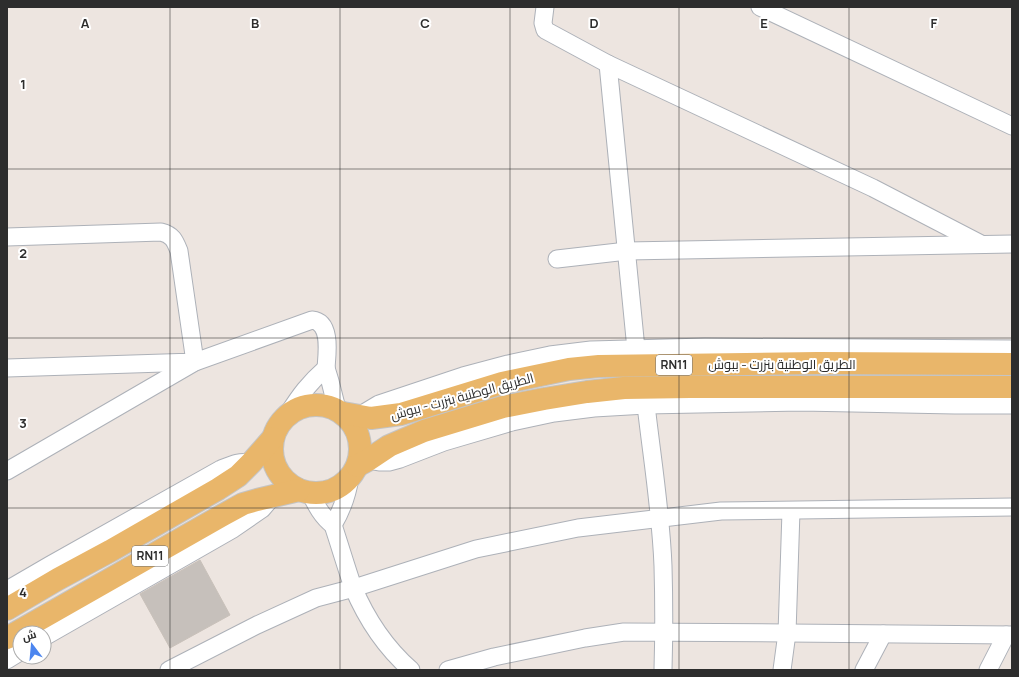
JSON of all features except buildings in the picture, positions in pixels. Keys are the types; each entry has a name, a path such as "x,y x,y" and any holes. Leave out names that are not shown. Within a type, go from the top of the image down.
{"main road":[{"name":"الطريق الوطنية بنزرت - ببوش","path":"347,413 371,418 401,414 502,383 591,366 1012,364"},
{"name":"الطريق الوطنية بنزرت - ببوش","path":"358,468 403,439 454,421 503,407 544,398 587,392 624,388 690,387 1012,387"},
{"name":"RN11","path":"7,609 218,489 238,476 273,438 279,425 288,414 312,404 325,405 347,413"},
{"path":"347,413 359,437 361,451 358,468"},
{"name":"RN11","path":"273,438 272,451 274,463 280,474 288,484 305,491"},
{"name":"RN11","path":"7,638 243,504 274,495 305,491 325,492 332,490 338,487 358,468"}],"street":[{"path":"545,7 543,23 545,30 608,64 873,188 981,244"},
{"path":"760,7 1012,126"},
{"path":"608,64 636,349"},
{"path":"7,237 161,232 172,236 179,251 194,362"},
{"path":"557,259 627,250 1012,244"},
{"path":"7,471 194,362 312,320 324,327 327,349 326,368 330,381 347,413 463,376 508,364 550,355 592,350 705,347 1012,349"},
{"path":"7,368 194,362"},
{"path":"288,414 312,380 326,368"},
{"path":"333,525 337,519 358,468 379,462 389,462 400,459 444,442 504,424 554,414 594,408 646,405 801,402 1012,405"},
{"path":"646,405 663,565 663,670"},
{"path":"7,590 221,468 242,462 251,463"},
{"path":"305,491 324,518 333,525 354,588 366,612 384,641 411,670"},
{"path":"52,633 232,529 262,509 274,495"},
{"path":"169,670 257,625 316,598 354,588 476,549 578,528 721,511 1012,507"},
{"path":"782,670 787,633 791,511"},
{"path":"448,670 494,657 585,638 624,632 1009,635"},
{"path":"864,670 883,634"},
{"path":"988,670 1009,635"}]}
